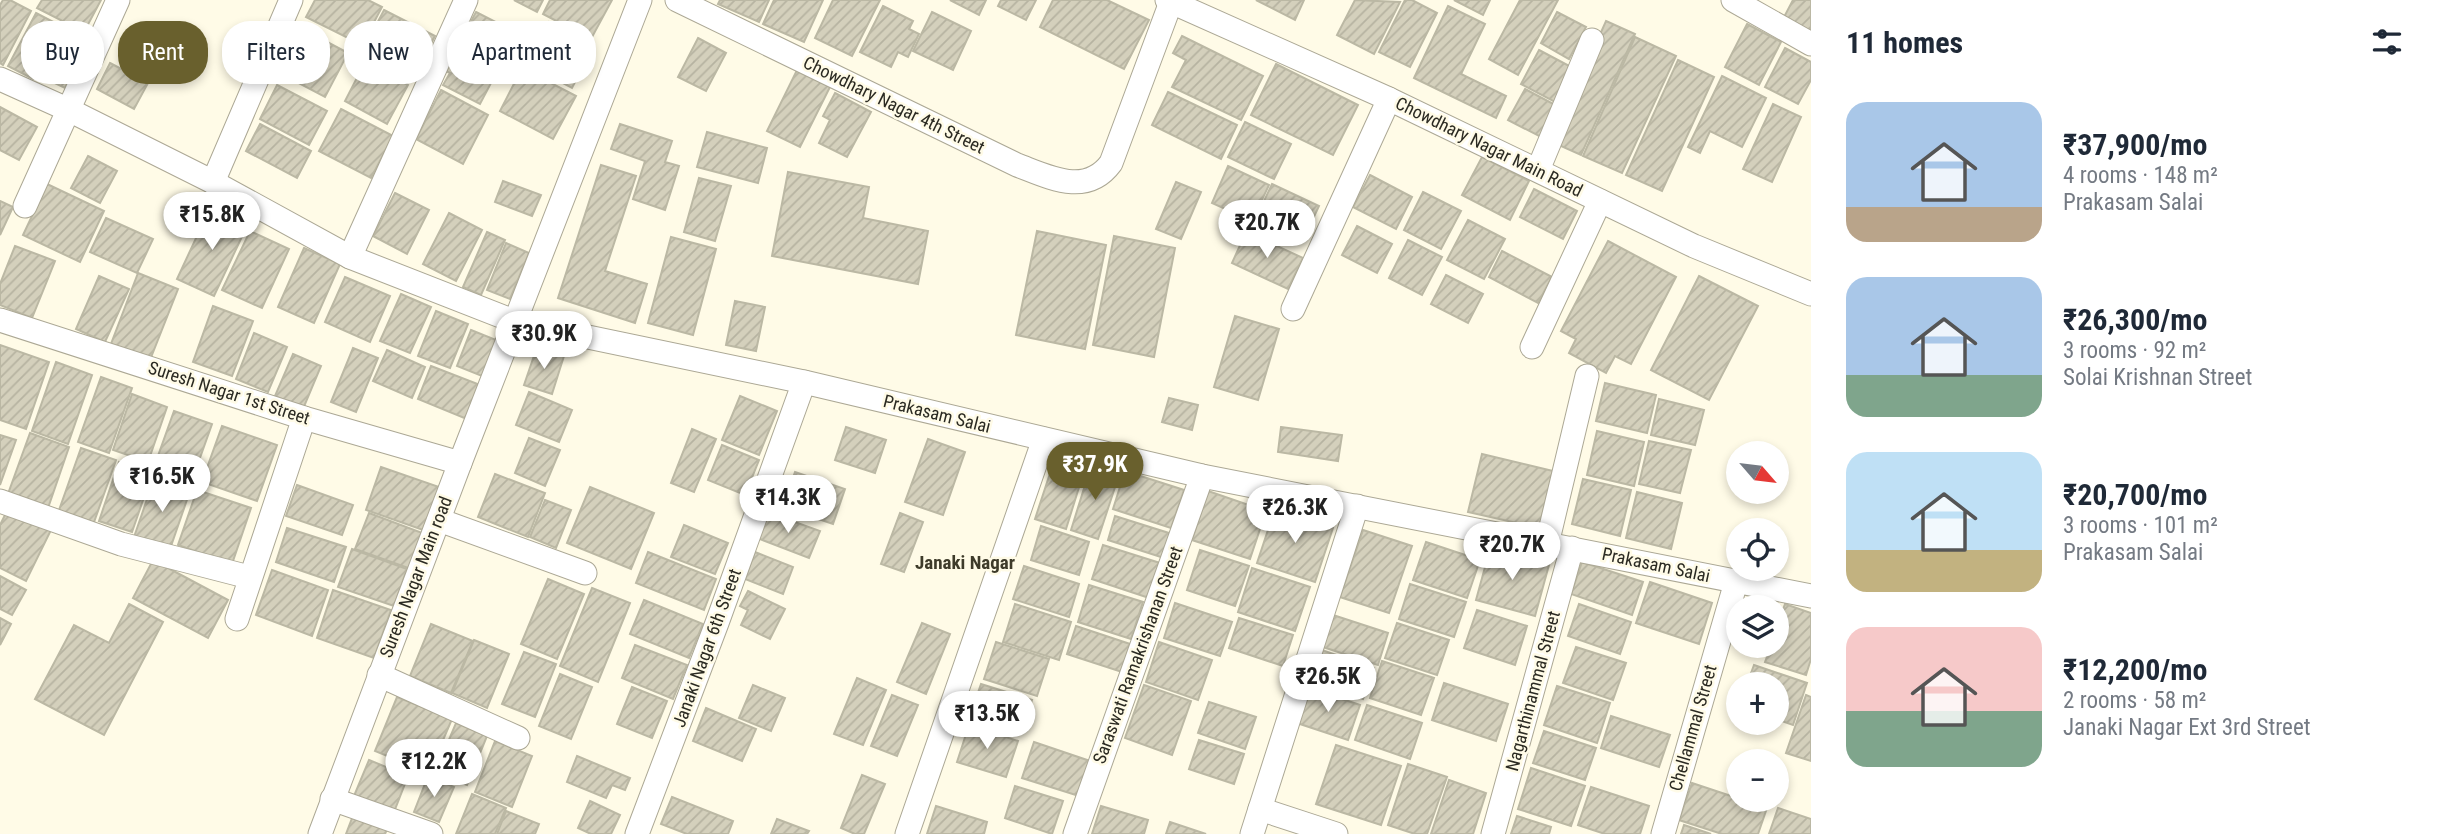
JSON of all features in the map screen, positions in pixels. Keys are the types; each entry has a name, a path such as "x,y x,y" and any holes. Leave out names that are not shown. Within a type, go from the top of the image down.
{"street":[{"path":"25,206 118,0"},
{"path":"213,182 292,0"},
{"path":"350,257 466,0"},
{"name":"Suresh Nagar Main road","path":"320,834 460,463 640,0"},
{"name":"Chowdhary Nagar 4th Street","path":"677,0 1017,165 1070,182 1090,181 1103,174 1111,163 1169,1"},
{"path":"1733,0 1811,44"},
{"name":"Chowdhary Nagar Main Road","path":"1169,1 1389,99 1694,246 1811,294"},
{"path":"1538,170 1592,40"},
{"name":"Prakasam Salai","path":"0,79 69,110 213,182 350,257 516,322 804,382 1202,476 1811,596"},
{"path":"1293,309 1389,99"},
{"path":"1532,347 1600,201"},
{"name":"Suresh Nagar 1st Street","path":"0,320 304,418 460,463"},
{"path":"1547,544 1587,376"},
{"name":"Janaki Nagar 6th Street","path":"636,834 804,382"},
{"path":"237,619 304,418"},
{"path":"907,834 1044,439"},
{"name":"Saraswati Ramakrishanan Street","path":"1075,834 1202,476"},
{"path":"0,501 121,544 249,577"},
{"path":"1252,834 1357,506"},
{"path":"439,520 585,573"},
{"name":"Nagarthinammal Street","path":"1493,834 1572,548"},
{"name":"Chellammal Street","path":"1662,834 1736,582"},
{"path":"379,675 518,738"},
{"path":"332,799 431,834"},
{"path":"1260,809 1336,834"}],"building":[{"path":"3,0 10,0 31,11 26,21 21,21 21,30 3,65 0,63 0,5"},
{"path":"42,0 101,0 90,21 62,21 37,8"},
{"path":"315,0 368,0 382,7 375,21 344,21 344,36 330,29 330,21 314,21 306,17"},
{"path":"514,0 543,0 537,12"},
{"path":"550,0 612,0 596,30 596,21 556,21 543,14"},
{"path":"720,0 769,0 759,22 718,4"},
{"path":"774,0 823,0 804,42 763,24"},
{"path":"833,0 880,0 852,56 815,38"},
{"path":"950,0 986,0 979,15"},
{"path":"1001,0 1036,0 1026,20 998,6"},
{"path":"1053,0 1107,0 1149,20 1124,69 1040,27"},
{"path":"1256,0 1304,0 1295,20"},
{"path":"1355,0 1400,2 1374,54 1337,35"},
{"path":"1405,0 1412,0 1437,13 1410,67 1379,52"},
{"path":"1454,0 1490,0 1483,15"},
{"path":"1520,0 1558,0 1518,75 1489,59"},
{"path":"1793,0 1811,0 1811,33 1783,19"},
{"path":"883,6 913,21 909,29 919,34 908,57 898,52 891,67 860,52"},
{"path":"1448,6 1485,24 1461,74 1506,96 1496,118 1414,78"},
{"path":"384,10 406,21 378,21"},
{"path":"476,12 494,21 471,21"},
{"path":"932,12 971,31 953,70 913,51"},
{"path":"1557,12 1586,27 1569,59 1541,43"},
{"path":"36,13 51,21 32,21"},
{"path":"1606,21 1635,34 1581,155 1552,142"},
{"path":"1747,24 1781,42 1759,85 1725,67"},
{"path":"1182,36 1263,76 1241,120 1172,87 1186,60 1173,53"},
{"path":"1635,37 1676,56 1622,173 1583,156"},
{"path":"698,38 726,53 706,91 678,77"},
{"path":"21,41 21,73 8,66"},
{"path":"330,43 344,51 344,61 325,97 300,84 330,84"},
{"path":"1785,48 1811,62 1811,80 1798,104 1765,87"},
{"path":"1539,50 1573,68 1555,102 1521,84"},
{"path":"1678,60 1714,77 1662,191 1626,175"},
{"path":"110,63 118,67 118,84 147,84 134,109 97,89 100,84 104,84 104,75"},
{"path":"1276,64 1358,105 1333,155 1251,115"},
{"path":"798,68 831,85 800,147 767,131"},
{"path":"1722,76 1766,98 1742,147 1710,131 1700,153 1688,147"},
{"path":"447,78 447,84 490,84 480,104 443,85"},
{"path":"354,84 408,85 387,124 345,101"},
{"path":"514,84 553,84 576,96 553,139 500,111"},
{"path":"277,85 327,111 309,145 260,119"},
{"path":"1525,89 1559,107 1543,138 1508,120"},
{"path":"441,90 488,115 463,164 416,139"},
{"path":"1168,92 1237,125 1221,159 1152,125"},
{"path":"835,93 871,112 847,157 819,143 830,120 823,116"},
{"path":"1773,104 1801,117 1772,182 1743,169"},
{"path":"0,107 37,127 19,160 0,150"},
{"path":"341,109 393,136 371,178 319,151"},
{"path":"1245,122 1291,144 1274,179 1228,157"},
{"path":"260,124 311,151 297,178 246,151"},
{"path":"620,124 672,141 665,162 679,166 665,210 633,199 645,161 611,149"},
{"path":"707,132 767,148 758,183 697,167"},
{"path":"88,156 117,171 100,203 71,188"},
{"path":"1482,157 1529,181 1510,220 1462,195"},
{"path":"601,165 636,176 605,271 647,284 635,323 558,298"},
{"path":"1228,166 1269,185 1252,221 1212,203"},
{"path":"788,172 869,187 863,218 928,231 918,284 772,256"},
{"path":"1370,175 1412,197 1396,229 1353,207"},
{"path":"699,178 731,186 715,241 684,232"},
{"path":"503,181 541,195 532,216 495,202"},
{"path":"1176,182 1201,192 1181,239 1156,229"},
{"path":"47,184 104,211 80,262 23,235"},
{"path":"1272,184 1319,206 1304,238 1257,216"},
{"path":"1534,189 1577,211 1563,239 1520,217"},
{"path":"1423,192 1461,211 1441,249 1404,230"},
{"path":"395,193 429,210 407,254 373,236"},
{"path":"0,201 13,207 0,235"},
{"path":"210,208 247,226 214,296 177,279"},
{"path":"449,213 482,230 456,281 423,264"},
{"path":"106,218 153,239 137,273 90,252"},
{"path":"1468,220 1505,239 1484,279 1447,260"},
{"path":"1357,226 1392,244 1377,273 1342,255"},
{"path":"250,231 289,249 262,308 222,290"},
{"path":"1037,231 1106,245 1085,349 1016,335"},
{"path":"487,232 505,240 481,295 463,287"},
{"path":"1246,232 1303,258 1288,289 1232,263"},
{"path":"1114,236 1175,248 1154,357 1093,345"},
{"path":"671,237 716,249 693,335 648,323"},
{"path":"1408,240 1442,257 1422,295 1389,278"},
{"path":"1608,241 1676,277 1631,364 1615,356 1606,373 1569,353 1576,339 1561,331"},
{"path":"506,243 529,253 510,299 487,290"},
{"path":"15,246 55,261 32,318 0,305 0,284"},
{"path":"304,248 340,264 314,323 278,307"},
{"path":"1502,251 1552,277 1538,303 1489,277"},
{"path":"138,273 178,289 150,360 111,344"},
{"path":"1446,275 1483,294 1468,323 1431,304"},
{"path":"99,276 129,289 105,342 76,329"},
{"path":"1699,276 1758,306 1709,400 1651,370"},
{"path":"345,277 390,296 370,342 325,322"},
{"path":"401,294 431,307 410,353 380,341"},
{"path":"735,301 765,307 756,351 726,345"},
{"path":"213,306 253,321 232,376 193,362"},
{"path":"436,311 468,324 450,368 418,356"},
{"path":"1235,316 1279,329 1258,400 1214,387"},
{"path":"471,330 501,342 487,378 457,366"},
{"path":"254,333 287,347 268,392 236,379"},
{"path":"0,345 49,362 26,429 0,420"},
{"path":"537,347 564,356 552,394 524,385"},
{"path":"353,348 378,358 356,412 331,402"},
{"path":"387,350 425,367 412,398 373,381"},
{"path":"293,354 321,366 303,409 275,396"},
{"path":"56,362 92,375 68,444 32,431"},
{"path":"431,366 488,388 474,422 418,399"},
{"path":"101,377 132,388 109,453 78,442"},
{"path":"1605,383 1656,395 1647,433 1596,421"},
{"path":"529,392 572,410 559,442 516,425"},
{"path":"132,394 167,407 148,462 113,450"},
{"path":"740,396 777,411 759,455 722,440"},
{"path":"1169,398 1198,405 1192,430 1162,422"},
{"path":"1659,399 1704,410 1695,445 1651,435"},
{"path":"174,411 212,424 191,483 153,470"},
{"path":"222,426 277,445 257,501 202,482"},
{"path":"846,427 886,440 875,473 835,460"},
{"path":"1281,427 1342,435 1338,461 1278,452"},
{"path":"692,429 716,439 694,492 671,483"},
{"path":"1597,431 1644,442 1634,486 1587,475"},
{"path":"30,433 69,447 48,508 8,494"},
{"path":"0,435 16,440 0,485"},
{"path":"529,438 560,450 545,486 515,473"},
{"path":"928,439 965,452 943,515 905,502"},
{"path":"1649,441 1691,450 1680,493 1639,484"},
{"path":"722,445 759,460 745,495 708,480"},
{"path":"81,448 116,460 93,525 58,513"},
{"path":"1482,454 1553,471 1539,528 1468,512"},
{"path":"1056,455 1086,465 1066,529 1035,519"},
{"path":"119,462 152,474 132,532 99,521"},
{"path":"1091,466 1119,475 1098,539 1071,530"},
{"path":"381,467 442,488 426,531 366,510"},
{"path":"1125,471 1184,490 1171,528 1113,509"},
{"path":"795,472 845,489 833,524 783,507"},
{"path":"495,474 545,493 528,537 478,517"},
{"path":"154,479 190,491 170,549 134,537"},
{"path":"1583,479 1631,490 1620,536 1572,524"},
{"path":"297,485 353,505 342,535 286,516"},
{"path":"590,487 654,513 631,569 567,543"},
{"path":"197,490 251,508 232,564 178,545"},
{"path":"1208,491 1266,511 1250,559 1192,540"},
{"path":"1637,492 1682,503 1671,549 1626,538"},
{"path":"545,500 571,510 556,548 530,537"},
{"path":"8,509 51,530 26,581 0,568 0,525"},
{"path":"1275,509 1333,528 1315,582 1257,563"},
{"path":"767,512 820,531 809,558 757,538"},
{"path":"369,513 425,534 411,569 355,549"},
{"path":"900,513 923,522 904,572 881,564"},
{"path":"1115,516 1172,534 1164,558 1108,540"},
{"path":"684,525 728,543 715,574 671,557"},
{"path":"1041,526 1089,542 1079,575 1031,560"},
{"path":"287,528 346,547 334,582 276,562"},
{"path":"1363,530 1412,546 1389,613 1340,597"},
{"path":"1426,542 1480,560 1467,598 1413,580"},
{"path":"1103,545 1160,563 1149,598 1092,579"},
{"path":"352,549 407,569 394,606 338,587"},
{"path":"1490,549 1549,565 1535,616 1476,600"},
{"path":"1200,550 1249,566 1235,606 1187,590"},
{"path":"648,552 716,579 704,610 636,583"},
{"path":"755,552 793,567 783,594 745,579"},
{"path":"153,560 228,600 208,638 133,598"},
{"path":"1582,562 1643,582 1632,615 1571,594"},
{"path":"1024,566 1079,584 1069,617 1013,599"},
{"path":"1252,568 1310,587 1295,631 1238,612"},
{"path":"272,570 328,590 312,636 256,615"},
{"path":"0,576 26,590 12,615 0,609"},
{"path":"548,579 584,594 557,659 521,644"},
{"path":"1650,582 1712,603 1699,644 1636,623"},
{"path":"1410,584 1466,602 1454,637 1399,619"},
{"path":"1089,585 1143,602 1131,639 1078,622"},
{"path":"592,588 630,603 598,682 560,666"},
{"path":"333,590 391,610 374,658 317,638"},
{"path":"748,591 785,609 770,639 741,625 748,610 740,606"},
{"path":"644,600 703,624 689,658 630,634"},
{"path":"1175,603 1232,622 1220,656 1164,638"},
{"path":"129,604 163,622 104,735 35,699 74,625 109,643"},
{"path":"1015,604 1071,622 1059,660 1003,642"},
{"path":"1579,604 1631,622 1620,654 1568,636"},
{"path":"1789,605 1811,613 1811,659 1806,675 1765,662 1766,658 1789,658"},
{"path":"1477,610 1527,626 1515,665 1464,648"},
{"path":"1333,615 1388,633 1378,665 1323,647"},
{"path":"0,618 11,624 0,645"},
{"path":"1239,618 1293,635 1283,666 1229,648"},
{"path":"922,623 950,634 926,694 897,682"},
{"path":"1397,623 1449,640 1437,675 1385,658"},
{"path":"431,624 473,641 451,693 410,676"},
{"path":"1076,626 1130,644 1122,672 1067,654"},
{"path":"474,640 509,654 487,708 452,693"},
{"path":"996,642 1049,659 1037,696 984,679"},
{"path":"1159,642 1212,660 1198,700 1146,682"},
{"path":"635,645 687,665 673,699 622,678"},
{"path":"1576,647 1626,663 1613,700 1563,683"},
{"path":"1319,649 1374,668 1363,699 1309,680"},
{"path":"524,652 556,664 535,717 502,704"},
{"path":"1382,661 1434,678 1421,715 1370,698"},
{"path":"1754,665 1775,672 1751,672"},
{"path":"560,674 592,687 571,739 539,726"},
{"path":"1789,677 1807,683 1793,725 1789,724"},
{"path":"857,678 886,690 863,745 834,734"},
{"path":"1444,683 1508,704 1496,741 1432,720"},
{"path":"981,684 1032,700 1022,732 970,716"},
{"path":"753,685 785,698 771,731 739,718"},
{"path":"1144,685 1191,701 1172,755 1125,738"},
{"path":"1557,686 1610,703 1597,743 1544,725"},
{"path":"632,687 667,701 652,738 617,724"},
{"path":"1308,688 1360,705 1348,740 1297,723"},
{"path":"892,695 918,705 897,756 871,746"},
{"path":"1806,695 1811,697 1811,761 1789,754 1787,749"},
{"path":"397,697 452,719 429,773 375,751"},
{"path":"1209,702 1256,717 1245,749 1198,733"},
{"path":"1367,705 1422,723 1410,759 1355,740"},
{"path":"706,708 756,729 742,761 693,741"},
{"path":"1611,716 1670,735 1659,767 1601,748"},
{"path":"456,723 487,736 467,785 435,773"},
{"path":"969,725 1018,741 1006,777 957,762"},
{"path":"1544,731 1596,748 1585,780 1533,763"},
{"path":"1199,740 1244,754 1234,784 1189,769"},
{"path":"495,741 532,756 512,807 475,792"},
{"path":"1034,742 1090,761 1079,796 1022,778"},
{"path":"1336,745 1401,766 1381,825 1316,804"},
{"path":"577,756 630,778 625,790 612,785 606,798 567,782"},
{"path":"369,760 408,776 394,812 354,796"},
{"path":"1408,764 1447,777 1427,834 1415,834 1388,825"},
{"path":"1531,768 1585,786 1571,826 1518,809"},
{"path":"862,775 885,784 864,834 855,834 841,828"},
{"path":"428,776 454,787 439,822 414,812"},
{"path":"1449,780 1486,793 1473,834 1431,834"},
{"path":"1692,783 1726,794 1726,812 1766,812 1758,834 1722,834 1679,820"},
{"path":"1015,786 1063,801 1052,834 1005,818"},
{"path":"1591,787 1649,806 1640,834 1605,834 1578,825"},
{"path":"472,794 506,808 495,834 456,834"},
{"path":"672,797 733,821 728,834 687,834 661,824"},
{"path":"590,801 620,815 611,834 591,834 578,828"},
{"path":"936,806 987,822 984,834 927,834"},
{"path":"1101,806 1148,820 1144,834 1092,834"},
{"path":"506,811 539,824 535,834 497,834"},
{"path":"1777,812 1789,812 1811,819 1811,834 1769,834"},
{"path":"354,813 388,827 385,834 346,834"},
{"path":"1517,816 1551,827 1549,834 1511,834"},
{"path":"777,819 809,831 807,834 771,834"},
{"path":"1170,822 1206,834 1166,834"},
{"path":"1684,825 1711,834 1681,834"}],"district":[{"name":"Janaki Nagar","path":"965,562"}]}
